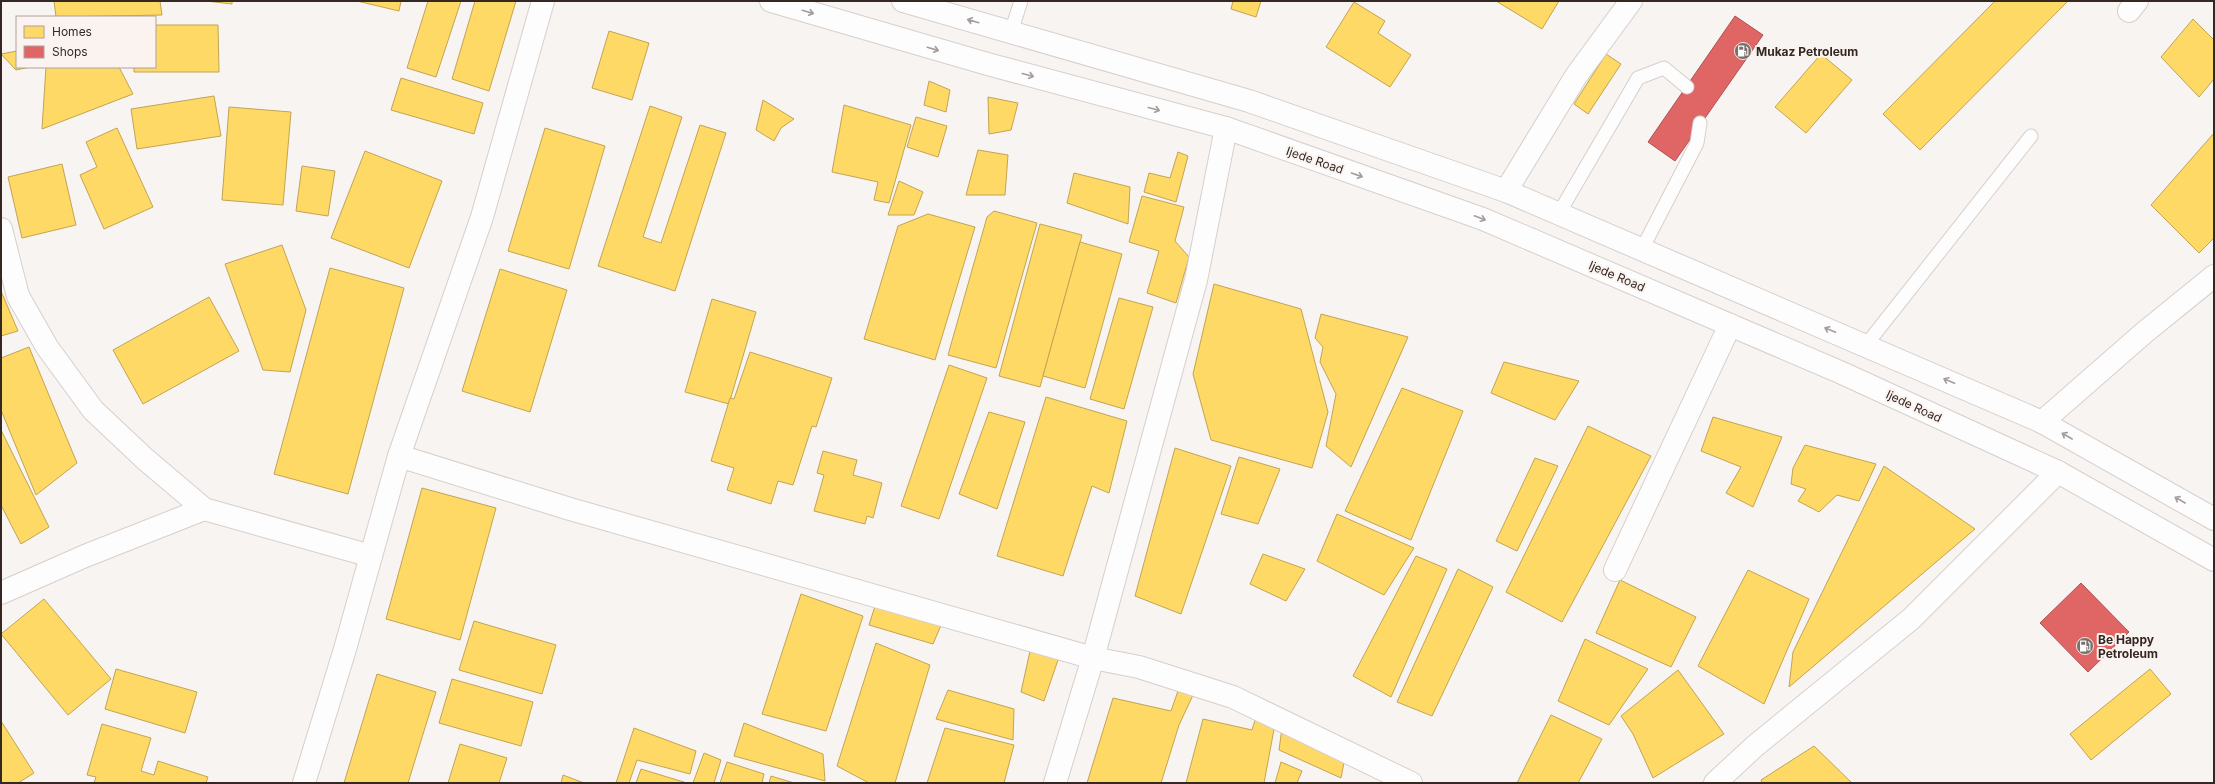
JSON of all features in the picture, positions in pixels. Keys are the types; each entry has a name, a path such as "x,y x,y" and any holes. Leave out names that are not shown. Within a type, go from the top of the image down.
{"street":[{"path":"304,783 399,456 482,217 543,1"},
{"name":"Ijede Road","path":"771,1 991,65 1226,128 1483,219 1842,373 2058,472 2214,560"},
{"path":"903,1 1249,100 1506,191 2042,422 2214,519"},
{"path":"1506,191 1576,76 1631,1"},
{"path":"1055,783 1093,658 1196,280 1226,128"},
{"path":"1,228 18,296 47,347 93,410 145,459 204,509 371,556"},
{"path":"2042,422 2145,332 2214,276"},
{"path":"1615,570 1730,325"},
{"path":"399,456 570,509 1093,658 1139,667 1232,697 1411,783"},
{"path":"1715,783 1755,746 1910,619 2058,472"},
{"path":"1,593 85,556 204,509"}],"lane":[{"path":"1011,32 1021,1"},
{"path":"1559,213 1638,78 1664,68 1687,87"},
{"path":"1642,249 1697,143 1700,123"},
{"path":"1866,345 2031,136"}],"building: Homes":[{"path":"54,1 160,1 162,15 109,16 56,16"},
{"path":"206,1 232,1 232,4"},
{"path":"357,1 401,1 399,11"},
{"path":"428,1 461,1 436,77 407,68"},
{"path":"475,1 516,1 489,91 452,79"},
{"path":"1233,1 1261,1 1256,17 1231,9"},
{"path":"1496,1 1559,1 1542,29"},
{"path":"1995,1 2068,1 1920,150 1883,114"},
{"path":"1354,2 1385,21 1378,33 1411,55 1390,87 1326,47"},
{"path":"2193,19 2214,40 2214,79 2199,97 2161,57"},
{"path":"156,25 218,25 219,72 134,72 134,68 156,68"},
{"path":"609,31 649,43 632,100 592,88"},
{"path":"16,51 16,68 25,68 16,70 1,54"},
{"path":"1606,54 1621,64 1588,114 1574,104"},
{"path":"1821,54 1852,80 1806,133 1775,107"},
{"path":"46,68 120,68 133,94 42,129"},
{"path":"401,78 483,103 474,134 391,110"},
{"path":"929,81 950,90 946,112 924,105"},
{"path":"214,96 221,136 137,149 131,109"},
{"path":"988,97 1018,103 1011,130 989,134"},
{"path":"763,100 794,119 781,128 774,141 756,130"},
{"path":"844,105 911,125 889,203 874,200 878,182 832,172"},
{"path":"650,106 682,117 643,237 661,243 700,125 726,133 675,291 598,266"},
{"path":"229,107 291,112 283,205 222,200"},
{"path":"916,117 947,126 938,157 907,147"},
{"path":"117,128 153,207 104,229 80,175 97,167 86,142"},
{"path":"545,128 605,146 569,269 508,251"},
{"path":"2214,133 2214,238 2199,253 2151,205"},
{"path":"978,150 1008,155 1005,195 966,195"},
{"path":"365,151 442,181 409,268 331,238"},
{"path":"1178,152 1188,156 1176,202 1144,192 1149,173 1170,178"},
{"path":"62,164 76,225 22,238 8,177"},
{"path":"302,166 335,171 328,216 296,211"},
{"path":"1074,173 1130,187 1128,224 1067,203"},
{"path":"899,181 923,192 914,215 888,215"},
{"path":"1142,196 1184,207 1175,241 1189,257 1176,303 1147,293 1159,251 1129,242"},
{"path":"994,211 1037,223 996,368 948,355 987,217"},
{"path":"928,214 975,227 935,360 864,339 898,226"},
{"path":"1040,224 1082,235 1040,387 999,376"},
{"path":"1080,242 1122,254 1085,388 1043,376"},
{"path":"282,245 306,310 290,372 263,370 225,264"},
{"path":"330,268 404,288 348,494 274,474"},
{"path":"500,269 567,290 530,412 462,391"},
{"path":"1214,284 1301,309 1328,412 1312,468 1211,440 1193,374"},
{"path":"1,291 18,331 1,336"},
{"path":"209,297 239,351 143,404 113,350"},
{"path":"1119,298 1153,307 1124,409 1090,399"},
{"path":"712,299 756,312 729,404 685,392"},
{"path":"1321,314 1408,337 1351,467 1326,446 1336,394 1320,362 1323,347 1315,338"},
{"path":"29,347 77,463 36,495 1,410 1,358"},
{"path":"750,352 832,378 816,427 812,426 793,485 778,481 771,504 727,490 734,468 711,461 730,398 734,399"},
{"path":"1504,362 1579,381 1555,420 1491,393"},
{"path":"949,365 987,378 939,519 901,506"},
{"path":"1402,388 1463,411 1411,540 1345,511"},
{"path":"1046,397 1127,421 1109,493 1092,486 1063,576 997,556"},
{"path":"989,412 1025,422 997,509 959,494"},
{"path":"1713,417 1782,437 1753,507 1726,493 1741,467 1701,451"},
{"path":"1588,426 1651,456 1562,622 1506,592"},
{"path":"1,430 49,527 21,544 1,505"},
{"path":"1805,445 1876,464 1859,501 1837,495 1819,512 1798,501 1806,489 1791,484 1793,468"},
{"path":"1175,448 1231,466 1181,614 1135,596"},
{"path":"823,451 857,460 853,475 882,483 873,518 867,516 865,524 814,511 824,475 817,473"},
{"path":"1239,457 1280,469 1258,524 1221,514"},
{"path":"1535,458 1558,466 1517,551 1496,541"},
{"path":"1884,466 1975,529 1789,687 1793,652"},
{"path":"422,488 496,508 460,640 386,619"},
{"path":"1337,514 1414,548 1384,595 1317,561"},
{"path":"1263,554 1305,569 1286,601 1250,584"},
{"path":"1416,556 1447,569 1391,697 1353,676"},
{"path":"1458,569 1493,587 1432,716 1397,702"},
{"path":"1748,570 1809,599 1764,704 1698,666"},
{"path":"1620,580 1696,617 1671,667 1596,633"},
{"path":"801,594 863,616 826,731 762,714"},
{"path":"44,599 111,679 68,715 1,634"},
{"path":"876,603 942,623 933,644 869,625"},
{"path":"474,621 556,645 542,694 459,670"},
{"path":"1585,639 1648,669 1609,725 1558,701"},
{"path":"876,643 930,665 895,783 869,783 837,766"},
{"path":"1030,651 1059,657 1044,701 1021,692"},
{"path":"116,669 197,692 185,733 105,709"},
{"path":"2150,669 2171,694 2091,760 2070,734"},
{"path":"1678,670 1724,734 1653,778 1633,734 1621,716"},
{"path":"377,674 436,692 408,783 344,783"},
{"path":"452,679 533,702 521,746 439,723"},
{"path":"1179,688 1194,693 1179,725 1161,783 1087,783 1113,698 1171,711"},
{"path":"948,690 1014,709 1013,740 936,719"},
{"path":"1551,715 1602,739 1578,783 1517,783"},
{"path":"1256,717 1275,724 1264,783 1186,783 1203,719 1252,730"},
{"path":"1,721 34,773 18,783 1,783"},
{"path":"744,723 823,754 825,781 734,756"},
{"path":"102,724 151,738 141,771 154,775 158,761 208,777 206,783 94,783 96,777 87,775"},
{"path":"634,728 696,751 690,774 637,760 629,783 616,783"},
{"path":"945,728 1014,745 1004,783 927,783"},
{"path":"1282,728 1345,757 1341,778 1279,750"},
{"path":"460,744 507,758 499,783 448,783"},
{"path":"1814,746 1852,783 1762,783 1761,780"},
{"path":"704,753 721,760 714,783 693,783"},
{"path":"727,762 764,774 762,783 720,783"},
{"path":"1281,762 1302,771 1297,783 1275,783"},
{"path":"641,769 687,783 636,783"},
{"path":"563,775 584,783 561,783"},
{"path":"771,776 794,783 769,783"}],"building: Shops":[{"path":"1735,16 1763,35 1675,161 1648,142"},
{"path":"2081,583 2129,632 2088,672 2040,623"}],"place":[{"name":"Mukaz Petroleum","path":"1743,51"},
{"name":"Be Happy Petroleum","path":"2085,646"}]}
